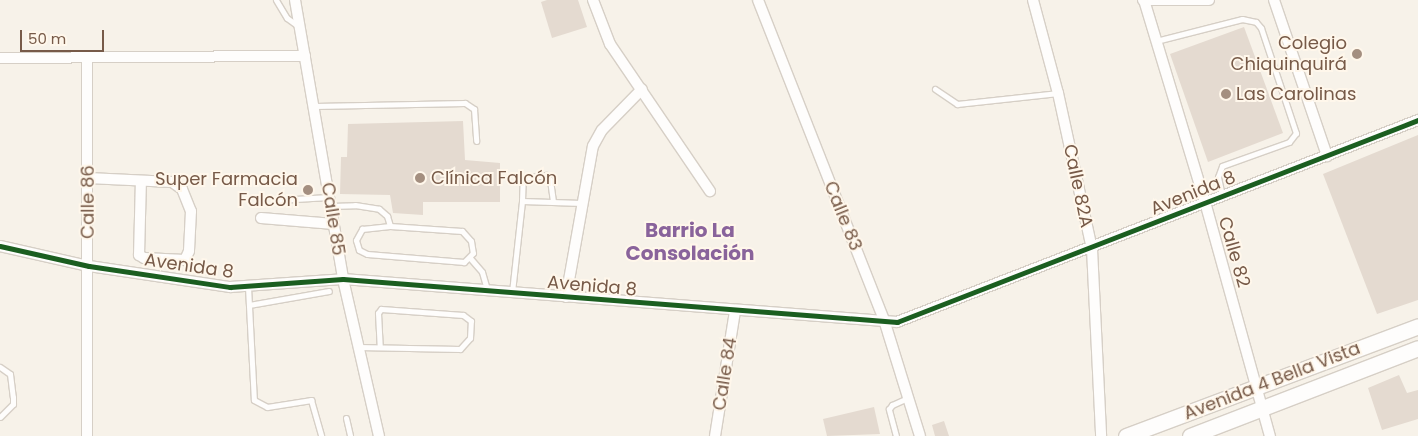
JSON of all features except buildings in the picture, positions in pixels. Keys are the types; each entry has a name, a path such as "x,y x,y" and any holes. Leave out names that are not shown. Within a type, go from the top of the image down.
{"street":[{"name":"Calle 85","path":"296,0 343,279 378,436"},
{"path":"593,0 610,44 710,191"},
{"name":"Calle 83","path":"758,0 885,323 920,436"},
{"name":"Calle 82A","path":"1033,0 1058,93 1092,249 1101,436"},
{"path":"1143,0 1209,0"},
{"name":"Calle 82","path":"1143,0 1205,202 1258,387 1270,436"},
{"path":"1274,0 1327,156"},
{"path":"0,58 87,59 305,56"},
{"name":"Calle 86","path":"87,59 89,266 87,436"},
{"path":"566,297 597,138 642,89"},
{"name":"Avenida 8","path":"0,246 89,266 248,287 343,279 885,323 897,322 1092,249 1205,202 1418,120"},
{"path":"88,178 172,182 186,196 191,212 189,256 185,260 144,258 140,255 141,181"},
{"path":"261,218 334,224"},
{"name":"Calle 84","path":"715,436 736,311"},
{"name":"Avenida 4 Bella Vista","path":"1126,436 1418,326"},
{"name":"Avenida 4 Bella Vista","path":"1190,436 1418,348"}],"lane":[{"path":"276,0 287,18 300,28"},
{"path":"1156,41 1242,19 1256,22 1261,28 1296,133 1289,142 1222,166 1218,177 1222,196"},
{"path":"935,89 957,104 1058,93"},
{"path":"315,106 465,103 474,109 476,141"},
{"path":"511,293 523,178 546,174 550,180 553,202"},
{"path":"278,200 330,202 379,209 387,216 390,226"},
{"path":"522,201 583,203"},
{"path":"470,258 461,261 367,254 359,250 356,240 362,229 390,226 462,232 471,241 470,258 482,272 487,291"},
{"path":"248,287 254,400 267,407 311,400 321,436"},
{"path":"249,305 329,291"},
{"path":"357,347 460,348 470,338 471,322 463,315 381,310 378,313 380,346"},
{"path":"0,367 10,374 13,397 12,404 0,417"},
{"path":"896,436 889,409 892,404 909,398"},
{"path":"346,418 350,436"}],"cycle path":[{"path":"0,246 89,266 230,287 343,279 897,322 1418,120"}],"place":[{"name":"Colegio Chiquinquirá","path":"1357,54"},
{"name":"Las Carolinas","path":"1226,94"},
{"name":"Clínica Falcón","path":"420,178"},
{"name":"Super Farmacia Falcón","path":"308,190"}],"district":[{"name":"Barrio La Consolación","path":"690,242"}]}
